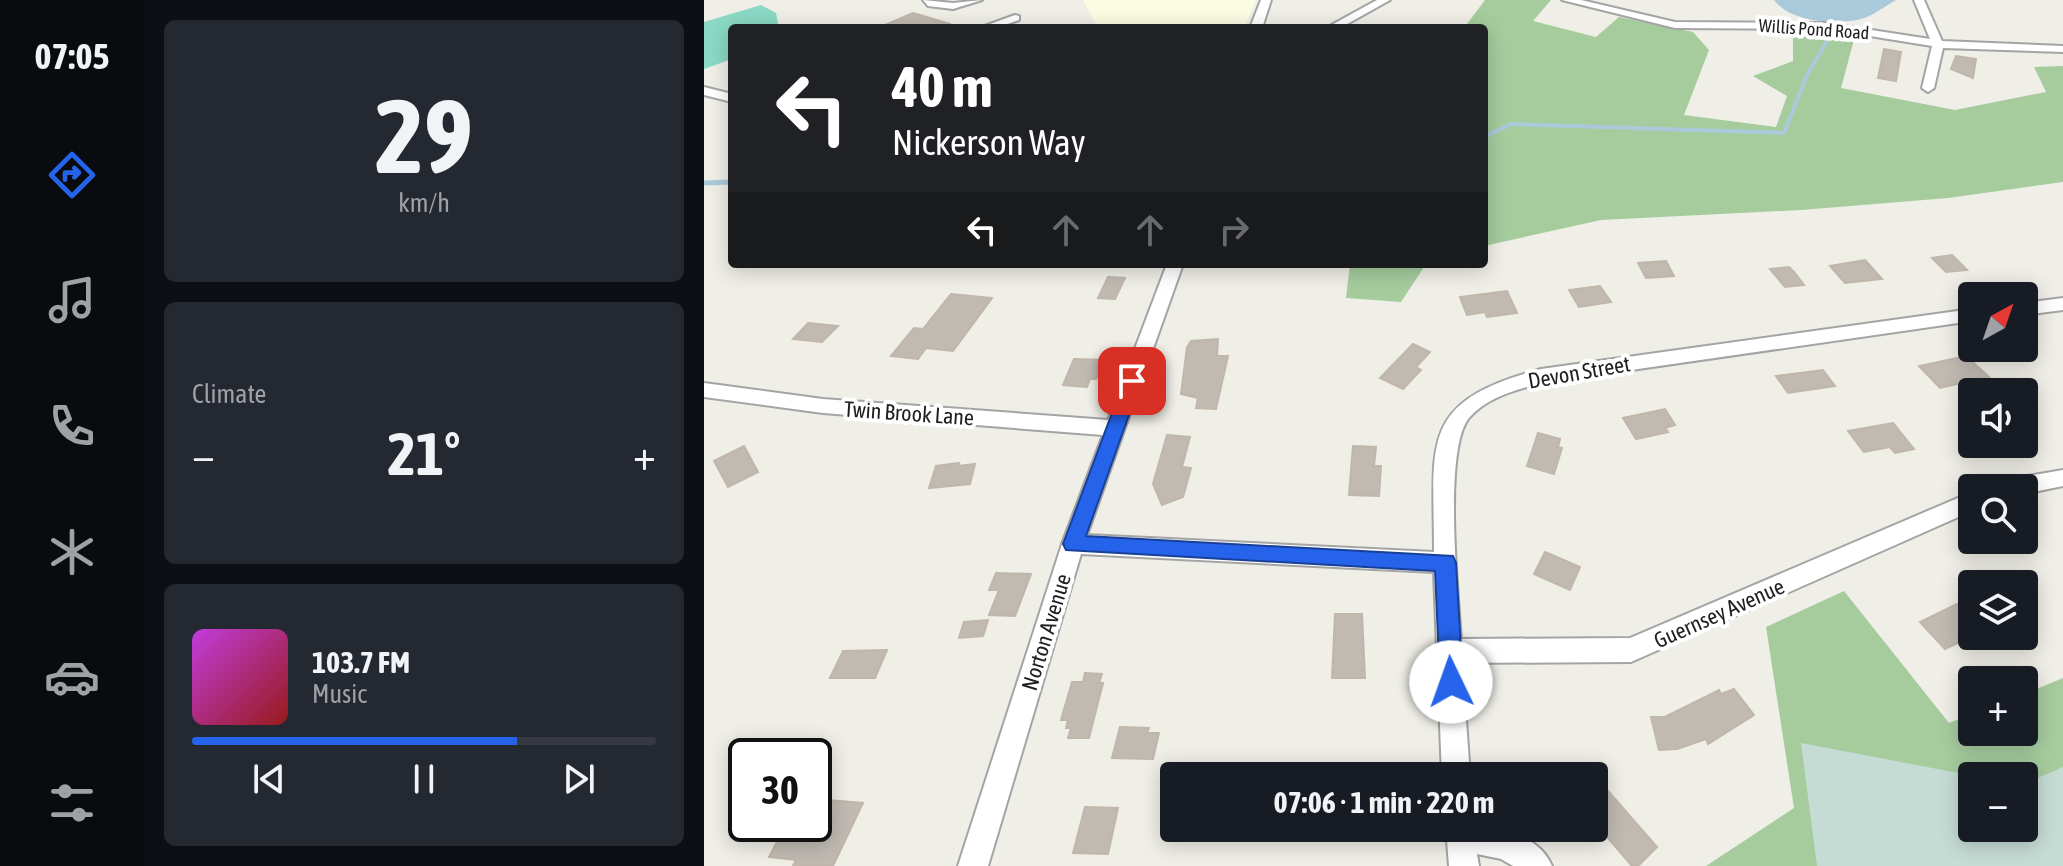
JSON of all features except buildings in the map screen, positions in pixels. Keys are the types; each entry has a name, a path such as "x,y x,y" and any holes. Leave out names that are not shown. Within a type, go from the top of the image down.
{"street":[{"path":"928,0 932,4 953,6 977,0"},
{"path":"1257,24 1266,0"},
{"path":"1340,24 1385,0"},
{"name":"Willis Pond Road","path":"1567,0 1675,25 1826,26 1938,44 2063,49"},
{"path":"1919,0 1938,44 1928,88"},
{"path":"704,91 728,97"},
{"name":"Norton Avenue","path":"973,866 1073,544 1174,268"},
{"path":"2038,307 2063,304"},
{"name":"Devon Street","path":"1455,762 1445,563 1447,446 1462,413 1497,390 1541,376 1958,317"},
{"name":"Twin Brook Lane","path":"704,390 823,406 1115,428"},
{"path":"2038,483 2063,478"},
{"name":"Guernsey Avenue","path":"1450,651 1631,650 1958,507"},
{"path":"1073,544 1445,563"},
{"path":"1462,844 1503,843 1521,852 1537,866"}],"shaded area":[{"path":"1083,0 1256,0 1246,24 1096,24"},
{"path":"1774,0 1896,0 1862,19 1835,22 1801,17 1790,13"},
{"path":"1801,743 1958,773 1958,842 2038,842 2038,778 2063,767 2063,866 1817,866"}],"green space":[{"path":"1485,0 1551,0 1533,21 1596,37 1619,17 1693,32 1709,50 1684,115 1776,127 1787,96 1753,76 1793,61 1793,28 1855,36 1841,88 1955,110 2046,92 2034,67 2063,66 2063,182 1948,198 1801,210 1601,220 1488,245 1488,24 1467,24"},
{"path":"761,5 776,13 778,23 728,24 728,60 704,69 704,22"},
{"path":"1350,268 1423,268 1401,302 1346,298"},
{"path":"1844,591 1949,723 1958,719 1958,746 2038,746 2038,688 2063,678 2063,866 1706,866 1794,808 1766,627"}],"waterway":[{"path":"1488,135 1511,124 1784,133 1808,73 1832,33"},
{"path":"704,183 728,182"}],"route":[{"path":"1132,381 1073,544 1445,563 1451,682"}]}
